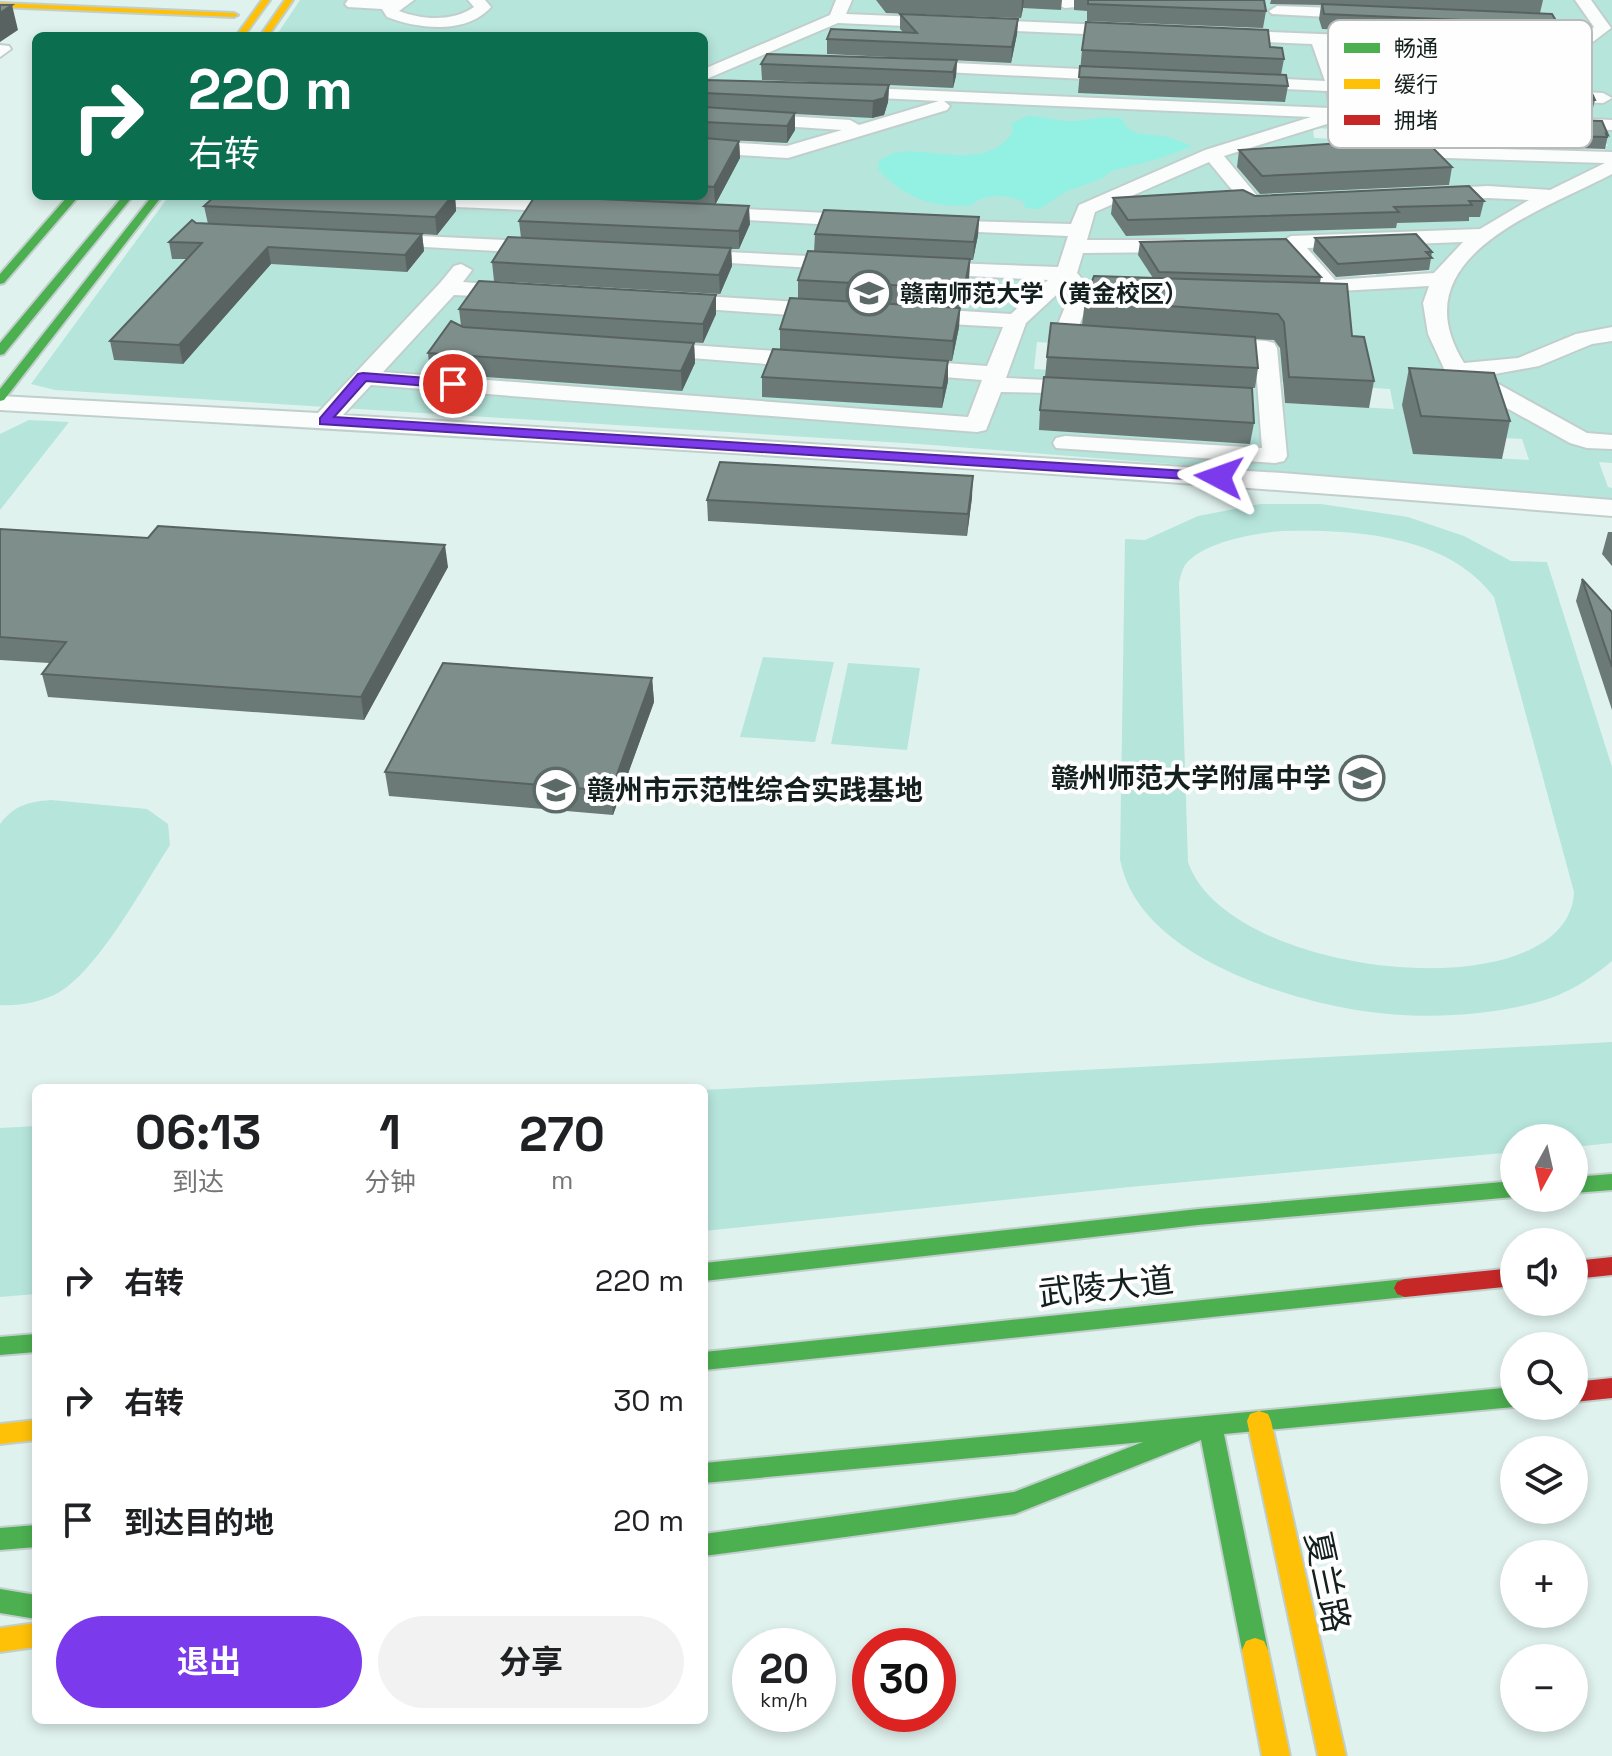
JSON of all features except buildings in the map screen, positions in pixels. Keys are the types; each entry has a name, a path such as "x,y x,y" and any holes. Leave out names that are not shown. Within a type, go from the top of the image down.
{"street":[{"path":"204,32 266,0"},
{"path":"267,32 289,0"},
{"path":"356,0 353,4 400,2"},
{"path":"400,2 390,9 400,17 443,20 480,11 483,7 476,0"},
{"path":"836,18 844,0"},
{"path":"715,82 836,18 1062,16 1099,0"},
{"path":"1583,0 1598,0"},
{"path":"1583,0 1607,28 1592,44"},
{"path":"0,5 227,18"},
{"path":"0,12 227,18"},
{"path":"883,14 1062,16 1140,26"},
{"path":"1217,21 1386,15"},
{"path":"1048,72 1062,16"},
{"path":"1204,34 1279,18 1318,39 1328,40"},
{"path":"1318,39 1328,67"},
{"path":"889,65 1144,77"},
{"path":"708,147 788,152 1048,72"},
{"path":"1223,81 1328,86"},
{"path":"823,91 1328,113"},
{"path":"1592,92 1600,92 1612,115"},
{"path":"708,116 874,126"},
{"path":"363,377 977,425 1016,321 1066,274 1086,209 1212,154 1328,118"},
{"path":"1592,124 1612,125"},
{"path":"1232,147 1295,149"},
{"path":"1374,151 1612,158"},
{"path":"1212,154 1284,242 1313,292"},
{"path":"1612,167 1551,196 1482,235 1440,279 1434,303 1435,326 1454,370 1584,440 1612,442"},
{"path":"1410,195 1488,192 1551,196"},
{"path":"0,281 71,200"},
{"path":"67,240 102,200"},
{"path":"0,351 125,200"},
{"path":"0,400 154,200"},
{"path":"324,421 448,288 511,200"},
{"path":"523,200 602,207"},
{"path":"1253,203 1300,201"},
{"path":"679,211 880,221"},
{"path":"722,407 767,283 787,217"},
{"path":"910,223 1077,238 1111,248 1201,245"},
{"path":"1284,242 1482,235"},
{"path":"350,239 571,250"},
{"path":"665,255 767,283 851,312"},
{"path":"19,259 20,283"},
{"path":"651,300 866,265"},
{"path":"912,267 1066,274 1090,291 1065,334 1127,338"},
{"path":"1313,292 1440,279"},
{"path":"16,332 86,286"},
{"path":"448,288 542,293"},
{"path":"1313,292 1434,303"},
{"path":"896,314 1016,321"},
{"path":"1454,370 1476,371 1538,359 1574,342 1612,334"},
{"path":"1065,443 1275,456 1262,399 1266,348 1189,343"},
{"path":"619,347 837,362"},
{"path":"884,366 1115,390"},
{"path":"0,400 1282,481 1612,508"},
{"path":"1588,1184 1612,1182"},
{"path":"708,1272 1198,1217 1500,1190"},
{"path":"1588,1269 1612,1266"},
{"name":"武陵大道","path":"708,1361 1500,1278"},
{"path":"0,1346 32,1343"},
{"path":"1588,1391 1612,1388"},
{"path":"708,1473 1500,1398"},
{"name":"夏兰路","path":"1259,1421 1332,1756"},
{"path":"708,1544 1015,1503 1210,1426"},
{"path":"1210,1426 1276,1756"},
{"path":"0,1434 32,1430"},
{"path":"0,1539 32,1536"},
{"path":"0,1601 32,1606"},
{"path":"0,1640 32,1636"}],"shaded area":[{"name":"赣南师范大学（黄金校区）","path":"300,0 1612,0 1612,463 1599,462 1608,487 1612,488 1612,499 919,444 55,390 31,384 166,200 708,200 708,32 279,32","holes":["1312,258 1424,265 1430,271 1332,276","1084,296 1344,335 1081,318","1037,342 1232,354 1233,381 1034,369","1282,382 1390,389 1394,409 1285,403","1488,437 1522,439 1529,460 1413,454"]},
{"path":"1028,116 1066,121 1103,117 1122,119 1133,131 1168,137 1192,146 1111,171 1103,178 1067,191 1039,209 1025,208 1024,202 997,196 983,198 972,205 932,203 899,188 878,169 879,161 894,154 983,153 999,146 1013,132 1011,124"},
{"path":"29,420 69,422 0,510 0,434"},
{"path":"1260,504 1321,504 1408,517 1464,536 1511,561 1547,562 1612,767 1612,961 1568,991 1515,1008 1439,1016 1389,1014 1309,1000 1240,977 1176,941 1150,917 1131,890 1120,859 1125,539 1145,540 1198,516","holes":["1271,532 1369,535 1426,548 1452,560 1475,576 1494,597 1574,892 1558,930 1517,955 1460,967 1394,967 1326,955 1264,933 1216,902 1188,862 1179,583 1182,572 1193,557 1230,540"]},
{"path":"763,657 834,662 815,742 740,737"},
{"path":"848,663 920,668 907,750 831,744"},
{"path":"51,800 147,809 168,824 170,845 118,928 86,969 54,995 21,1004 0,1005 0,824 22,806"},
{"path":"1612,1042 1612,1143 1588,1146 1588,1124 1500,1124 1500,1153 708,1231 708,1090"},
{"path":"32,1126 32,1294 0,1297 0,1128"}],"traffic: fast":[{"path":"0,281 71,200"},
{"path":"0,351 125,200"},
{"path":"0,397 154,200"},
{"path":"1588,1184 1612,1182"},
{"path":"708,1272 1198,1217 1500,1190"},
{"path":"708,1361 1405,1288"},
{"path":"0,1346 32,1343"},
{"path":"708,1473 1500,1398"},
{"path":"708,1544 1015,1503 1210,1426 1255,1650"},
{"path":"0,1539 32,1536"},
{"path":"0,1601 32,1606"}],"traffic: slow":[{"path":"243,32 266,0"},
{"path":"267,32 289,0"},
{"path":"0,5 234,15"},
{"path":"1259,1421 1332,1756"},
{"path":"0,1434 32,1430"},
{"path":"0,1640 32,1636"},
{"path":"1255,1650 1276,1756"}],"traffic: jam":[{"path":"1588,1269 1612,1266"},
{"path":"1405,1288 1500,1278"},
{"path":"1588,1391 1612,1388"}],"place":[{"name":"赣南师范大学（黄金校区）","path":"869,293"},
{"name":"赣州师范大学附属中学","path":"1362,778"},
{"name":"赣州市示范性综合实践基地","path":"556,790"}],"route":[{"path":"453,384 363,377 324,421 1219,477"}]}
